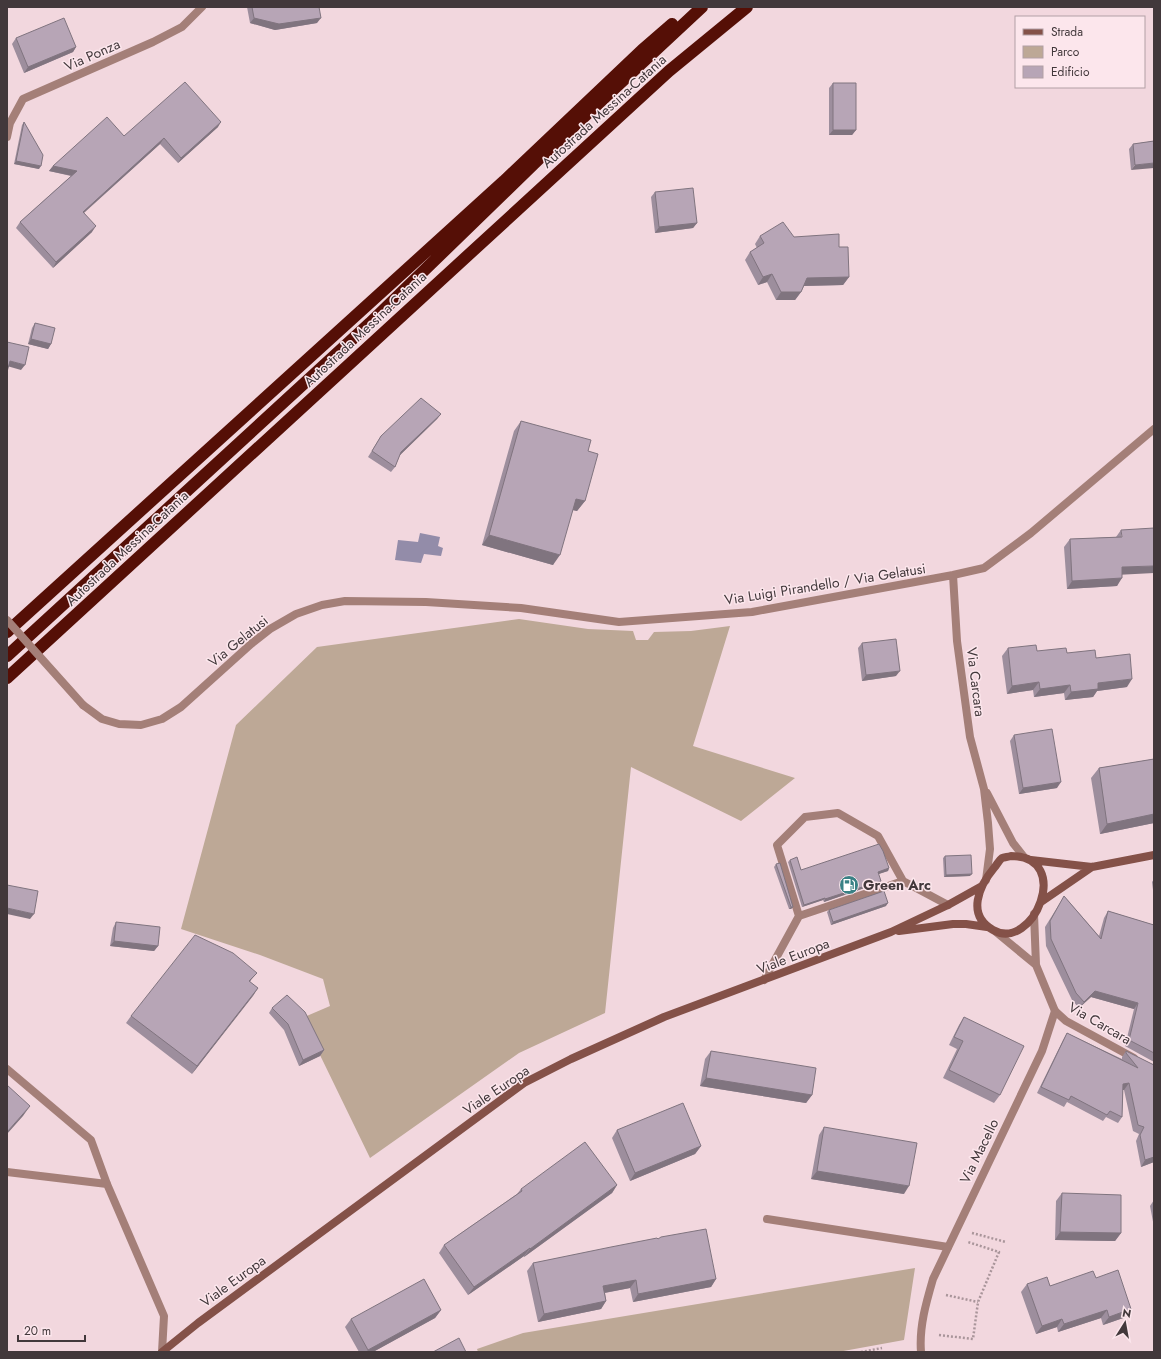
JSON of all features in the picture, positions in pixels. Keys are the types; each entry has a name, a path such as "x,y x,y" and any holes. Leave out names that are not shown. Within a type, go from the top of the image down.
{"highway":[{"name":"Autostrada Messina-Catania","path":"7,632 504,180 642,50 693,7"},
{"path":"7,656 370,323 540,158 702,7"},
{"name":"Autostrada Messina-Catania","path":"7,678 669,71 747,7"}],"main road":[{"path":"987,927 980,918 977,910 978,897 984,883 1002,858 1020,856 1056,864 1092,867 1154,855"},
{"path":"891,932 953,924 987,927 996,932 1006,934 1018,930 1031,919 1041,902 1044,881 1040,870 1027,858"},
{"path":"1041,902 1092,867"},
{"path":"891,932 948,905 984,883"},
{"name":"Viale Europa","path":"162,1352 204,1318 524,1084 570,1059 664,1017 891,932"}],"street":[{"name":"Via Ponza","path":"7,137 10,123 23,99 153,42 182,27 202,7"},
{"name":"Via Luigi Pirandello / Via Gelatusi","path":"426,602 521,608 619,622 752,612 953,576 984,568 1031,534 1154,429"},
{"name":"Via Carcara","path":"953,576 957,641 970,737 984,789"},
{"name":"Via Gelatusi","path":"7,620 83,705 102,718 119,724 141,725 162,719 181,708 251,644 270,629 296,614 322,605 345,601 426,602"},
{"path":"984,789 1013,843 1027,858"},
{"path":"984,789 990,849 984,883"},
{"path":"800,916 778,844 805,818 838,813 878,836 903,881 948,905"},
{"path":"764,980 800,916 903,881"},
{"path":"1034,914 1036,965 1055,1011"},
{"path":"996,932 1036,965"},
{"name":"Via Carcara","path":"1055,1011 1066,1021 1141,1061"},
{"name":"Via Macello","path":"921,1352 921,1333 925,1307 933,1280 1042,1051 1055,1011"},
{"path":"7,1069 91,1140 107,1184 164,1316 162,1352"},
{"path":"7,1172 107,1184"},
{"path":"767,1219 948,1247"}],"path":[{"path":"972,1233 1006,1242"},
{"path":"939,1335 973,1339 978,1302 999,1252 968,1242"},
{"path":"946,1295 978,1302"},
{"path":"861,1352 882,1348"}],"green space":[{"path":"519,619 588,629 633,631 636,640 648,640 654,632 691,631 730,626 693,746 795,778 741,821 631,767 605,1013 519,1053 370,1158 302,1018 330,1006 323,979 260,955 181,929 236,725 317,647"},
{"path":"915,1268 904,1340 838,1352 478,1352 477,1349 523,1333"}],"shaded area":[{"path":"420,533 440,537 438,546 443,548 441,556 424,554 421,563 395,560 398,540 418,542"}],"building":[{"path":"252,7 319,7 321,18 279,24 254,18"},
{"path":"64,18 76,47 28,67 16,38"},
{"path":"185,82 221,122 181,158 164,138 83,212 96,226 56,262 20,222 77,171 53,166 107,117 124,136"},
{"path":"833,83 856,83 856,130 833,130"},
{"path":"24,122 43,155 41,166 16,161"},
{"path":"1154,141 1154,163 1135,165 1133,144"},
{"path":"693,188 697,223 659,227 655,192"},
{"path":"783,222 794,237 839,234 839,247 848,247 849,277 807,278 801,292 781,292 772,274 763,277 750,252 764,243 760,236"},
{"path":"35,323 55,328 51,344 31,339"},
{"path":"7,342 29,347 25,365 10,361 7,372"},
{"path":"421,398 441,414 401,452 395,467 372,451 381,436"},
{"path":"521,421 591,440 588,451 598,454 585,501 576,499 560,555 489,535"},
{"path":"1154,528 1154,566 1122,567 1122,578 1072,581 1070,539 1122,537 1121,530"},
{"path":"896,639 900,671 866,675 862,643"},
{"path":"1036,645 1037,651 1066,648 1067,653 1095,650 1096,658 1130,654 1132,679 1098,683 1098,689 1071,692 1070,685 1040,689 1039,682 1012,686 1008,648"},
{"path":"1052,729 1061,782 1023,788 1014,735"},
{"path":"1154,759 1154,814 1107,824 1099,768"},
{"path":"879,844 889,868 878,872 881,881 804,905 790,860 797,857 801,870"},
{"path":"971,855 972,874 946,875 945,856"},
{"path":"780,863 793,907 791,907 776,864"},
{"path":"7,885 38,891 34,914 7,908"},
{"path":"884,891 888,903 833,922 829,910"},
{"path":"1064,896 1101,939 1108,911 1154,925 1154,1053 1129,1040 1138,1003 1095,991 1084,1002 1076,993 1051,939 1050,921"},
{"path":"116,922 160,927 158,946 114,941"},
{"path":"195,935 233,953 257,973 249,981 258,988 197,1066 131,1016"},
{"path":"287,995 305,1012 324,1050 303,1060 288,1024 272,1008"},
{"path":"964,1017 1024,1046 1000,1095 949,1070 963,1041 954,1037"},
{"path":"1067,1033 1138,1068 1126,1051 1154,1065 1154,1157 1145,1160 1140,1135 1144,1127 1138,1125 1129,1083 1123,1084 1122,1117 1110,1111 1107,1115 1071,1096 1069,1100 1041,1087"},
{"path":"711,1051 816,1068 812,1095 706,1078"},
{"path":"7,1085 30,1106 7,1132"},
{"path":"683,1103 701,1146 635,1173 617,1130"},
{"path":"824,1127 917,1143 909,1186 817,1171"},
{"path":"585,1142 617,1185 530,1249 474,1287 444,1245 522,1191 521,1189"},
{"path":"1062,1193 1121,1195 1121,1233 1060,1232"},
{"path":"706,1229 716,1279 638,1294 636,1280 603,1286 606,1301 544,1314 533,1263"},
{"path":"1118,1270 1131,1309 1109,1317 1107,1310 1064,1324 1062,1319 1042,1326 1027,1284 1047,1277 1050,1286 1093,1271 1096,1278"},
{"path":"424,1279 441,1310 368,1350 351,1319"},
{"path":"459,1338 466,1352 433,1352"}],"place":[{"name":"Green Arc","path":"849,885"}]}
